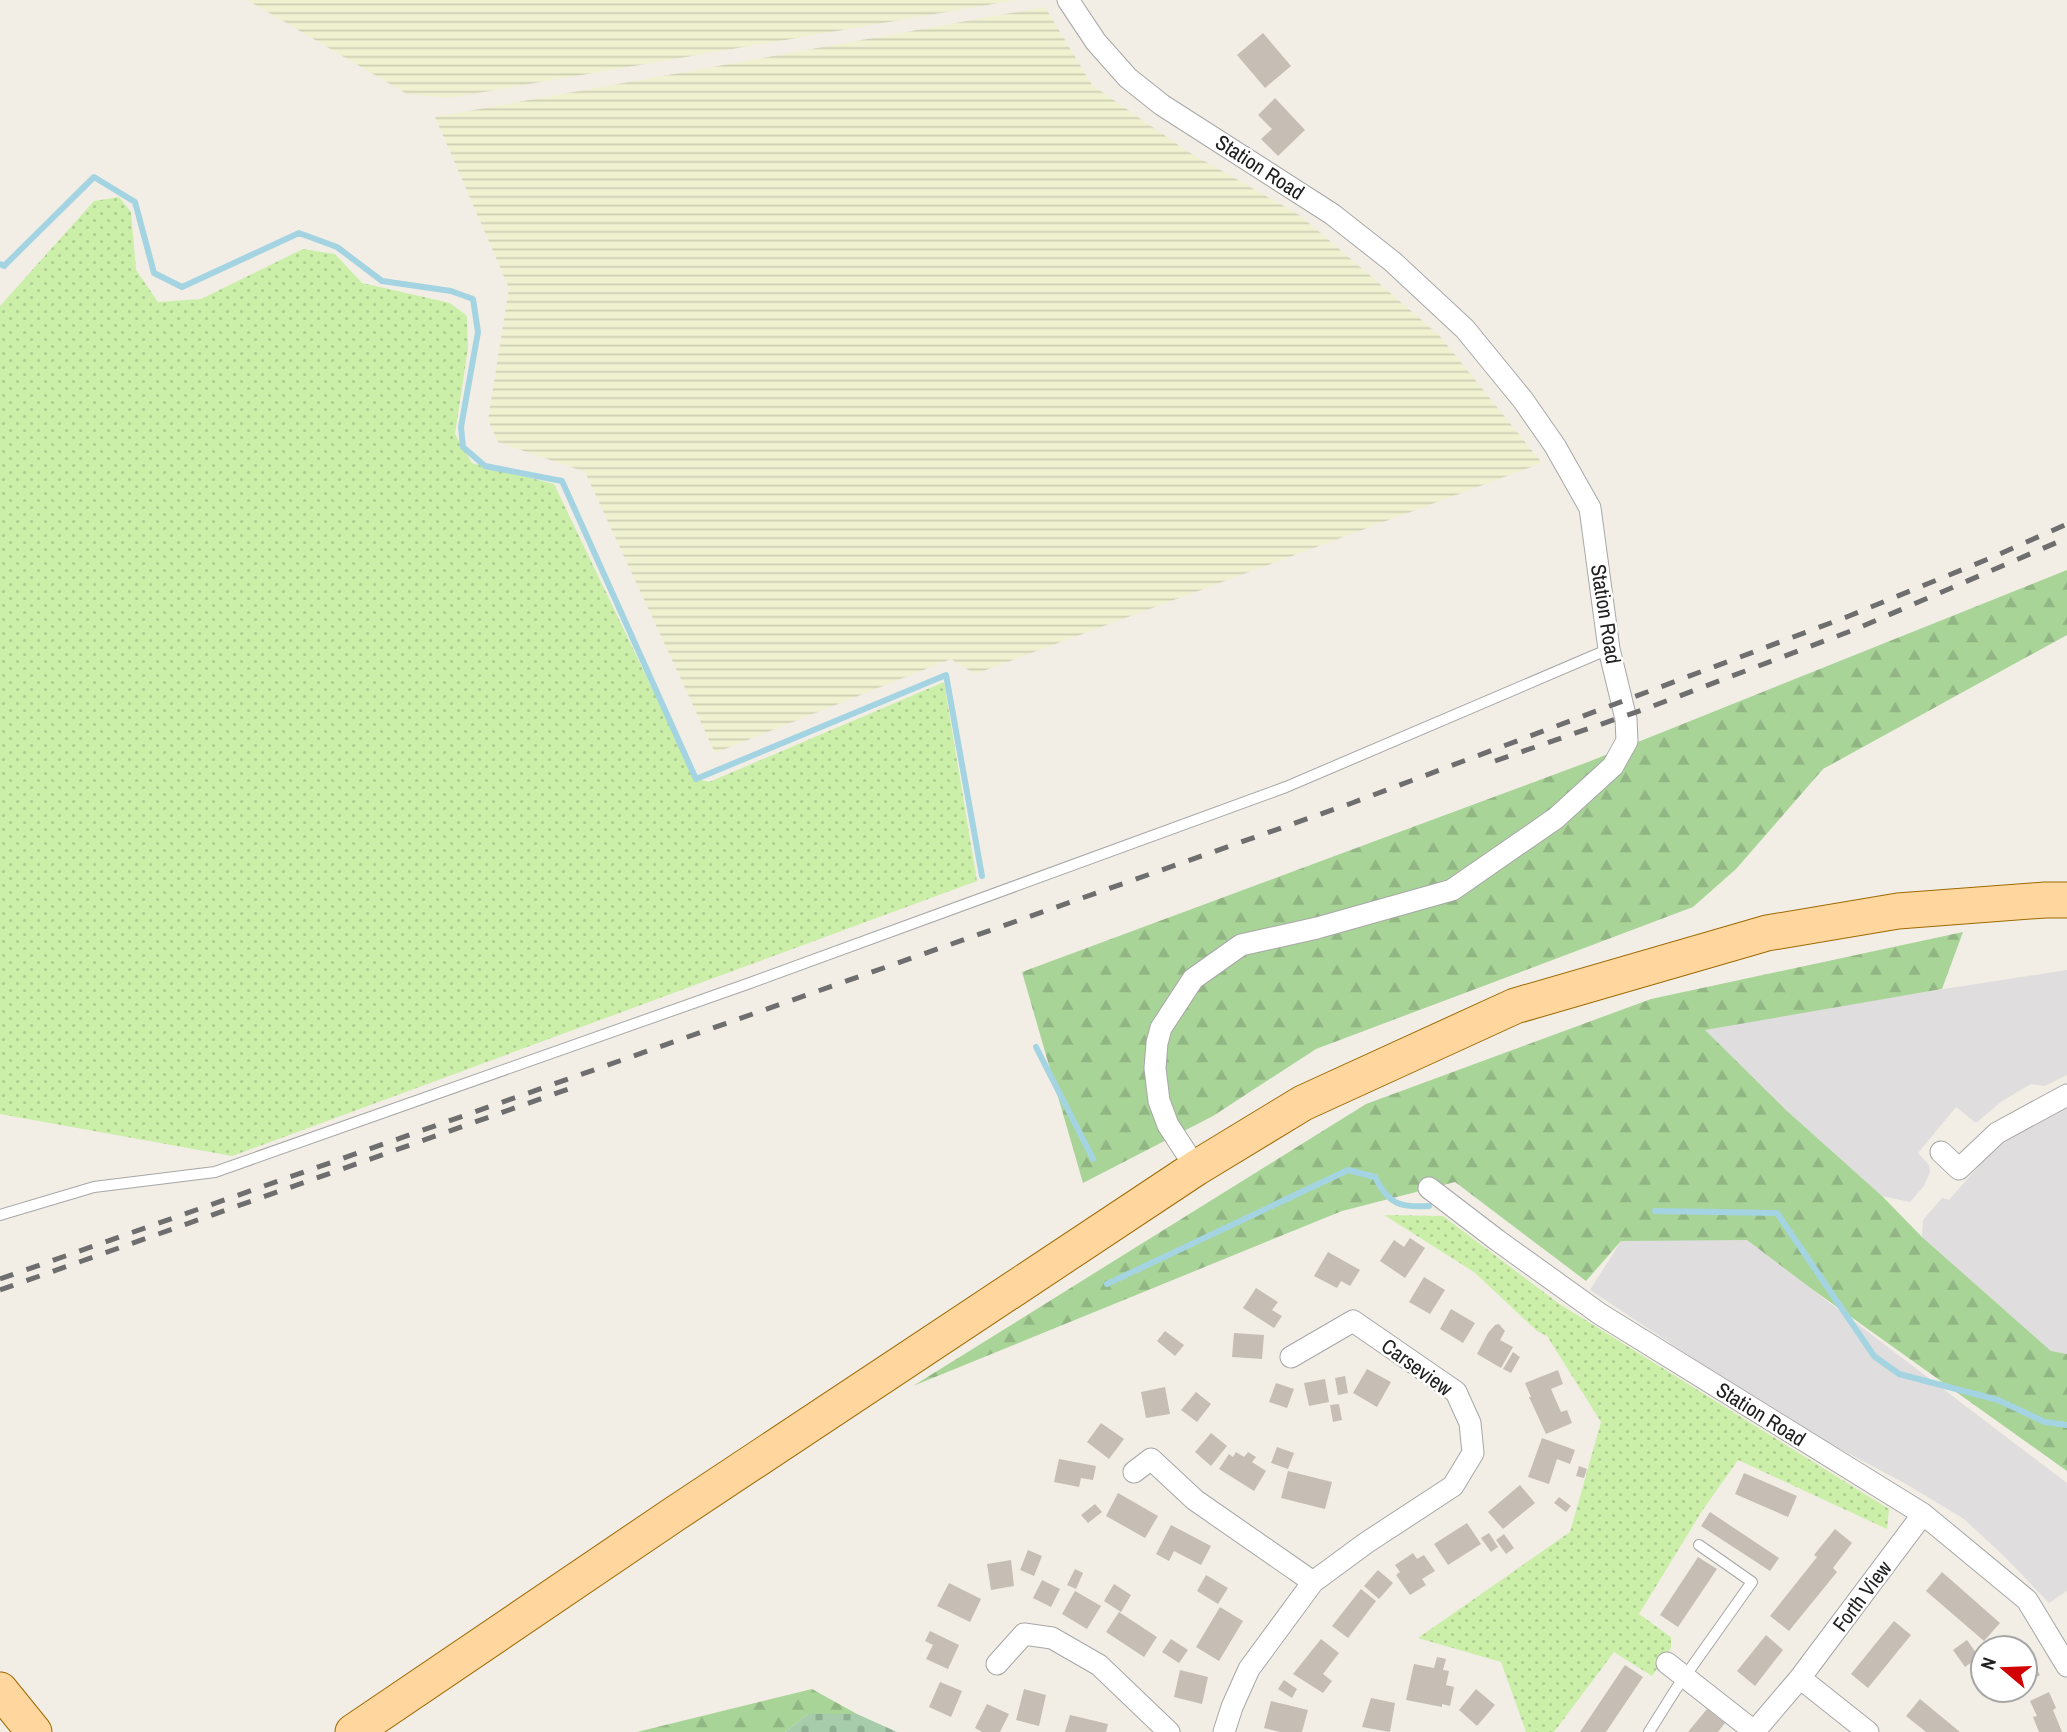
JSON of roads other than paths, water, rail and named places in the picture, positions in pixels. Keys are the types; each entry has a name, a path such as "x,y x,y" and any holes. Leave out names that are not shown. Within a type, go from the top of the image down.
{"main road":[{"path":"353,1732 673,1515 1196,1168 1303,1103 1515,1006 1767,933 1898,911 2067,900"},
{"path":"0,1690 34,1732"}],"street":[{"name":"Station Road","path":"1068,0 1096,42 1128,78 1162,105 1332,215 1392,262 1465,329 1523,400 1555,446 1590,508 1609,649 1626,719 1627,741 1613,766 1556,818 1452,890 1317,928 1241,945 1193,979 1161,1028 1155,1068 1159,1101 1168,1125 1196,1168"},
{"path":"1941,1152 1959,1169 1997,1133 2067,1094"},
{"name":"Station Road","path":"1429,1188 1600,1314 1923,1514 2027,1600 2067,1665"},
{"name":"Carseview","path":"1224,1732 1249,1669 1312,1582 1453,1486 1473,1453 1470,1423 1456,1392 1353,1321 1291,1357"},
{"path":"1150,1459 1195,1500 1312,1582"},
{"name":"Forth View","path":"1755,1732 1800,1678 1923,1514"},
{"path":"997,1664 1024,1634 1052,1638 1099,1665 1169,1732"},
{"path":"1667,1663 1755,1732"},
{"path":"1800,1678 1868,1732"}],"lane":[{"path":"0,1215 94,1187 215,1172 750,983 1286,787 1609,649"},
{"path":"1649,1732 1752,1582 1699,1545"}],"waterway":[{"path":"0,264 4,266 94,177 135,202 154,273 182,287 299,233 337,247 382,281 451,291 473,299 478,332 461,427 463,447 485,466 562,481 696,779 946,675 982,876"},
{"path":"1036,1047 1093,1159"},
{"path":"1107,1284 1348,1170 1375,1177 1390,1199 1396,1202 1410,1206 1429,1206"},
{"path":"1655,1211 1777,1213 1874,1356 1899,1374 1998,1400 2045,1422 2067,1425"}],"railway":[{"path":"0,1279 1352,803 1849,616 2067,524"},
{"path":"1495,761 1645,709 1856,629 2067,538"},
{"path":"0,1290 574,1087"}]}
